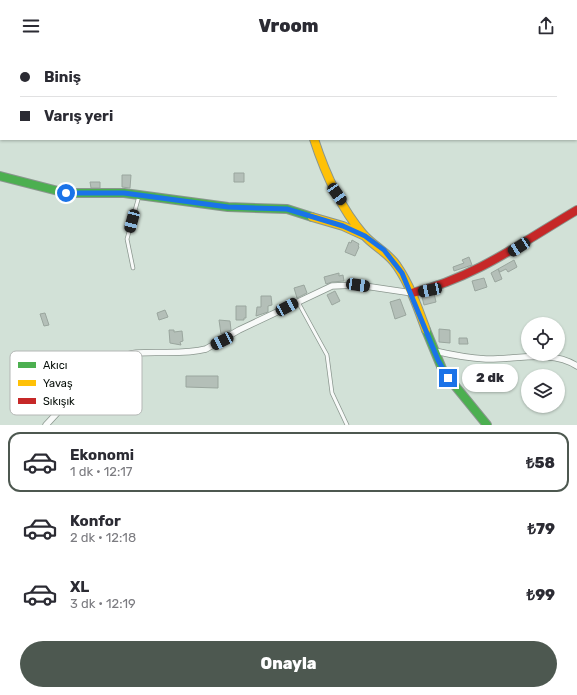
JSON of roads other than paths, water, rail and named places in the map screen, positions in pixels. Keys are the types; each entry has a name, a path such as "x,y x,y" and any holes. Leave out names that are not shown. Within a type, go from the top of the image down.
{"street":[{"path":"314,140 332,187 365,236"},
{"path":"0,176 58,192 139,194 228,207 287,209 343,226 365,236 391,257 402,273 448,378 482,417 487,425"},
{"path":"142,353 190,352 206,349 298,301 332,286 346,284 399,290 412,293 430,290 472,274 510,253 577,210"},
{"path":"435,351 485,359 549,358 569,362 577,366"},
{"path":"46,425 56,415"}],"lane":[{"path":"133,268 127,239 139,194"},
{"path":"298,301 327,356 332,393 347,425"}]}
